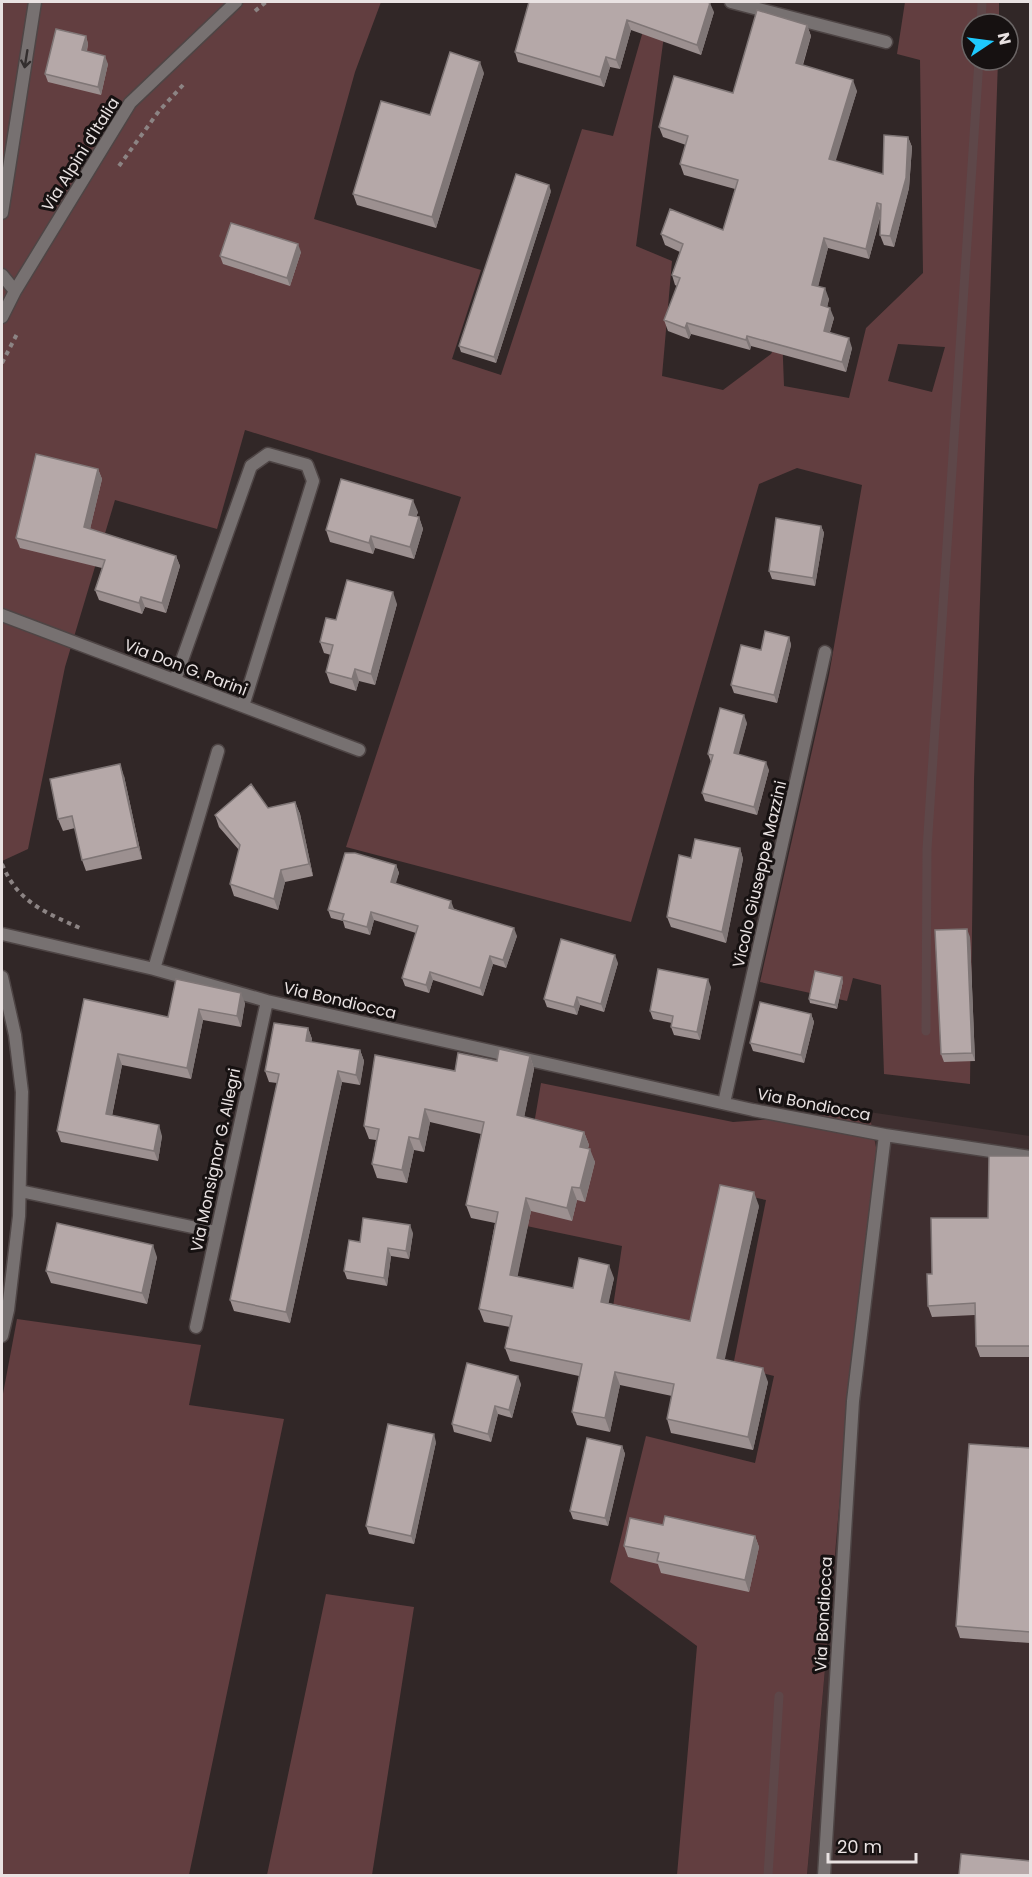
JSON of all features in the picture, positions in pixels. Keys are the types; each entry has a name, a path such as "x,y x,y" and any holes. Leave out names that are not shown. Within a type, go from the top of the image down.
{"street":[{"path":"2,213 35,2"},
{"name":"Via Alpini d'Italia","path":"2,317 15,291 130,103 236,2"},
{"path":"731,2 886,42"},
{"path":"2,275 15,291"},
{"path":"175,680 251,466 268,454 306,465 313,481 243,706"},
{"name":"Via Don G. Parini","path":"2,615 359,750"},
{"name":"Vicolo Giuseppe Mazzini","path":"724,1103 825,651"},
{"path":"154,969 218,752"},
{"name":"Via Bondiocca","path":"2,933 154,969 267,1001 724,1103 885,1135 853,1401 824,1875"},
{"path":"2,977 15,1035 22,1092 20,1191 8,1310 2,1336"},
{"name":"Via Monsignor G. Allegri","path":"196,1327 267,1001"},
{"path":"885,1135 1030,1157"},
{"path":"20,1191 216,1232"}],"path":[{"path":"254,13 266,2"},
{"path":"113,175 159,111 189,78"},
{"path":"2,363 21,327"}],"shaded area":[{"path":"2,2 381,2 355,72 314,219 481,270 452,359 501,375 582,129 613,136 649,10 667,13 636,246 672,261 662,376 723,390 771,354 782,333 784,386 849,398 866,328 923,273 920,60 897,54 905,2 999,2 999,12 960,12 960,72 998,72 974,780 970,1084 884,1074 881,985 853,978 847,1001 760,982 829,675 862,485 797,468 759,484 631,922 346,847 461,497 245,430 217,529 115,500 65,667 28,849 2,861","holes":["898,344 945,347 932,392 888,381"]},
{"path":"541,1083 733,1122 869,1112 880,1167 850,1382 807,1875 677,1875 697,1646 610,1582 646,1436 755,1463 774,1376 733,1366 766,1200 720,1190 690,1321 613,1307 622,1246 517,1224"},
{"path":"869,1112 1030,1136 1030,1875 807,1876 850,1382 880,1167"},
{"path":"17,1319 201,1345 189,1405 284,1419 189,1875 2,1875 2,1399"},
{"path":"326,1594 414,1607 372,1875 267,1875"}],"building":[{"path":"529,2 710,3 697,45 627,20 616,60 606,57 600,77 515,52"},
{"path":"757,10 807,25 796,63 853,80 829,159 883,174 884,135 908,137 906,178 890,236 880,235 881,204 877,203 866,249 824,238 812,285 825,288 821,305 830,308 824,331 849,338 842,362 747,336 746,340 687,323 685,328 664,320 680,278 672,275 683,244 661,234 670,209 723,230 738,180 680,164 688,136 659,127 674,76 733,93"},
{"path":"56,29 86,36 82,50 105,56 98,87 45,74"},
{"path":"450,52 480,62 432,217 353,194 381,101 430,115"},
{"path":"516,174 549,185 494,357 459,346"},
{"path":"231,223 298,244 287,278 220,256"},
{"path":"36,454 98,469 84,527 176,556 162,603 141,597 139,603 95,590 105,560 16,538"},
{"path":"341,479 413,500 409,515 419,517 410,547 371,536 369,543 326,530"},
{"path":"776,518 821,526 813,578 769,571"},
{"path":"347,580 393,592 371,674 355,669 352,679 326,672 333,645 320,642 326,618 336,620"},
{"path":"765,631 789,637 774,695 731,685 741,645 761,650"},
{"path":"720,708 744,715 734,753 766,762 754,807 702,793 713,755 708,754"},
{"path":"120,764 138,847 82,860 72,816 58,819 50,779"},
{"path":"251,784 268,808 295,802 309,864 281,870 274,899 230,884 240,845 215,815"},
{"path":"695,839 740,848 722,932 667,917 679,855 691,858"},
{"path":"345,853 355,853 396,865 391,882 451,901 449,908 514,928 503,960 490,956 480,988 430,972 426,985 402,978 418,926 371,912 367,927 342,920 344,914 328,910"},
{"path":"967,929 972,1053 941,1054 935,930"},
{"path":"561,939 615,955 601,1004 577,997 574,1007 544,999"},
{"path":"658,969 708,979 697,1032 671,1027 673,1016 650,1011"},
{"path":"815,971 842,977 835,1005 809,999"},
{"path":"176,979 241,993 237,1016 199,1009 187,1068 118,1054 106,1114 159,1125 154,1151 57,1131 84,999 168,1017"},
{"path":"760,1002 811,1014 801,1055 750,1043"},
{"path":"274,1023 308,1028 306,1041 360,1050 356,1075 338,1071 286,1312 230,1300 279,1074 265,1071"},
{"path":"499,1049 530,1056 517,1115 584,1132 580,1147 590,1149 580,1188 572,1187 567,1208 526,1198 510,1275 573,1288 579,1258 609,1265 601,1302 690,1321 720,1185 754,1192 717,1358 763,1368 748,1437 667,1419 674,1384 615,1372 605,1418 572,1412 582,1364 505,1348 512,1316 479,1309 498,1212 466,1205 484,1122 425,1109 419,1139 409,1137 402,1170 372,1164 379,1129 364,1126 375,1055 455,1071 458,1053 497,1061"},
{"path":"989,1156 1030,1156 1030,1346 976,1346 975,1303 928,1306 927,1274 932,1274 931,1218 988,1218"},
{"path":"363,1218 410,1225 406,1251 388,1248 384,1278 344,1271 349,1240 360,1242"},
{"path":"57,1223 153,1245 142,1293 46,1271"},
{"path":"467,1363 518,1376 509,1410 495,1406 488,1434 452,1424"},
{"path":"388,1424 434,1434 411,1536 366,1526"},
{"path":"587,1438 622,1446 605,1518 570,1511"},
{"path":"969,1444 1030,1448 1030,1632 956,1626"},
{"path":"665,1516 755,1536 745,1580 657,1561 659,1553 624,1546 630,1518 663,1525"},
{"path":"961,1854 1030,1861 1030,1875 959,1875"}],"waterway":[{"path":"982,2 982,12"},
{"path":"926,1031 927,849 978,72"},
{"path":"768,1876 779,1696"}]}
